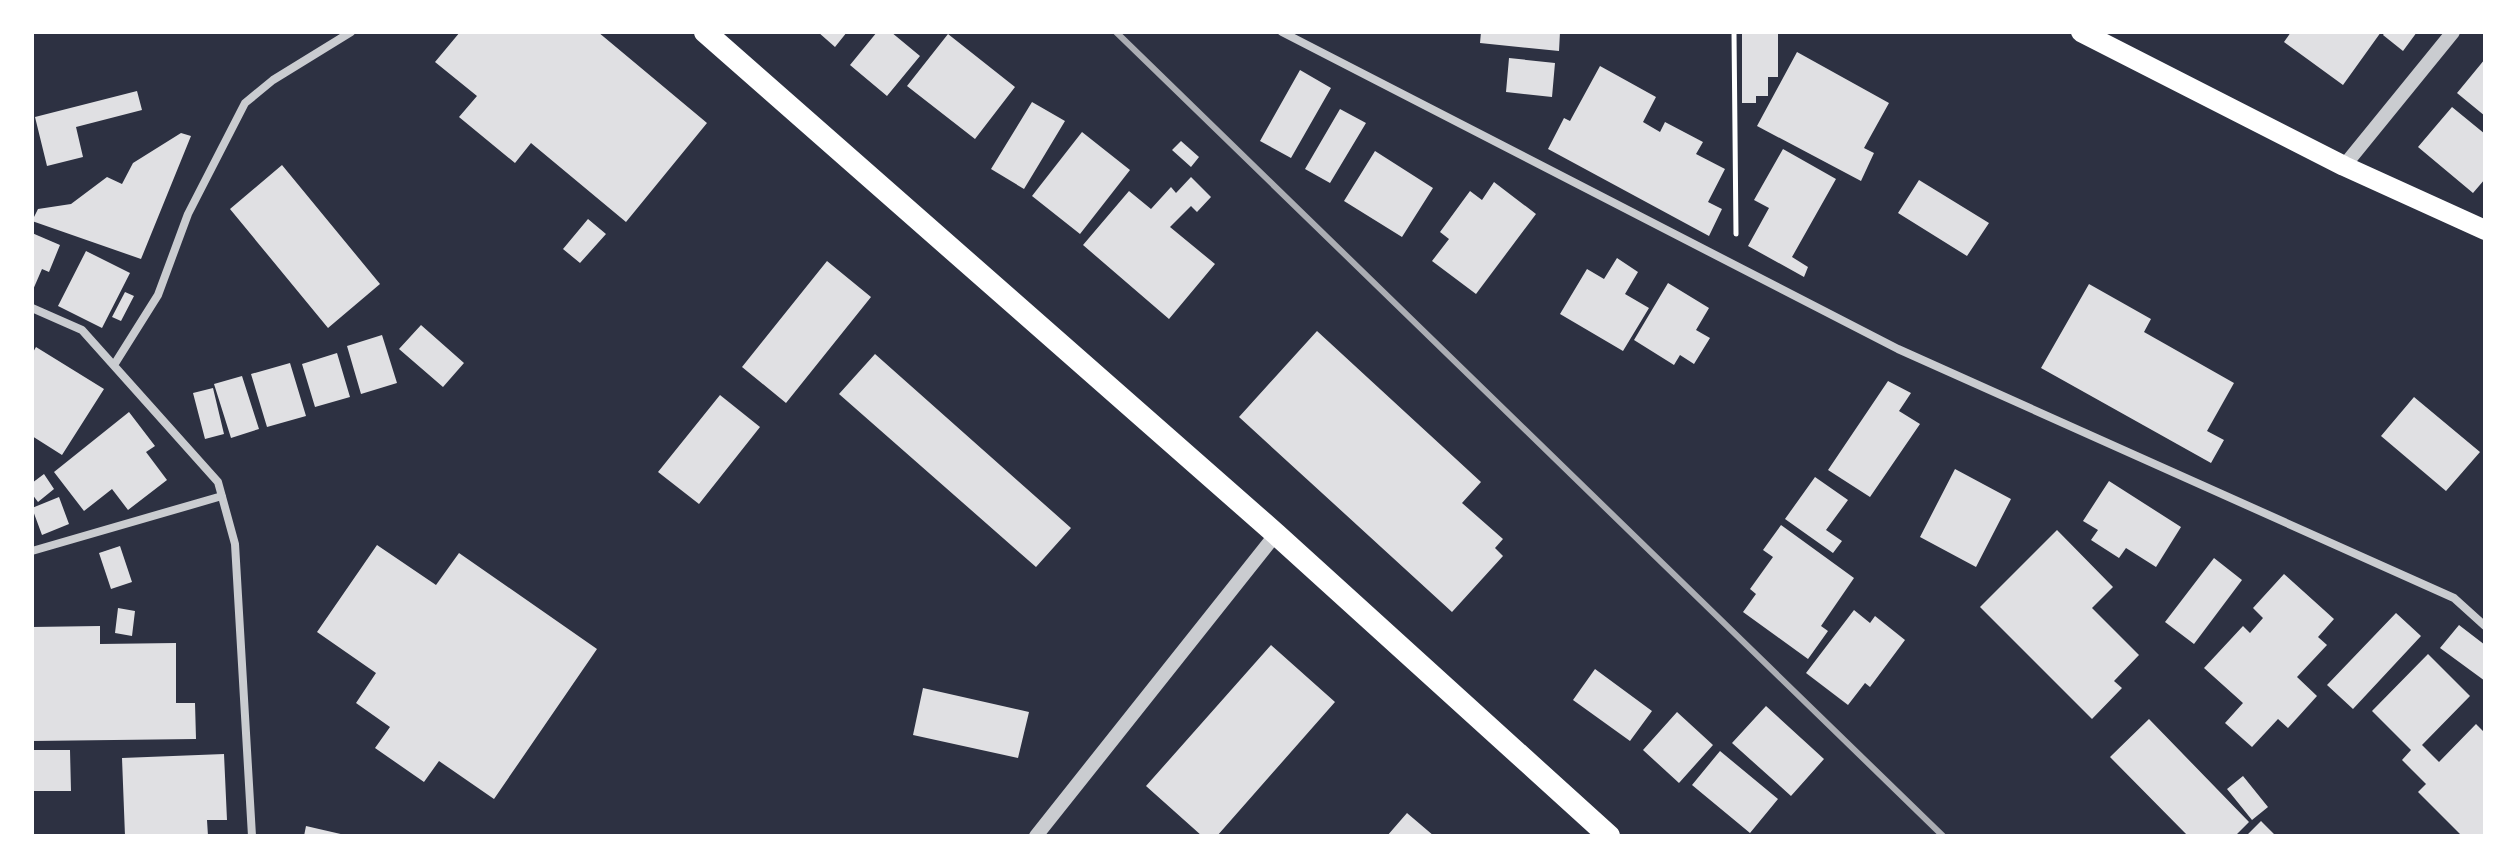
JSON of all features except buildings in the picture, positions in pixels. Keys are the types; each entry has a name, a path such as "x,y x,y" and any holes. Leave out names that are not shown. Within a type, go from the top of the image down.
{"highway":[{"path":"705,32 1276,534 1609,836"}],"main road":[{"path":"2081,32 2344,166 2485,230"}],"street":[{"path":"114,365 158,295 188,214 245,103 273,80 351,32"},
{"path":"1282,32 1898,349 2454,598 2485,626"},
{"path":"2344,166 2453,32"},
{"path":"32,308 82,330 218,482 235,544 252,836"},
{"path":"32,551 222,496"},
{"path":"1036,836 1276,534"}],"path":[{"path":"1734,32 1737,267"}],"railway":[{"path":"1116,32 1943,836"}]}
